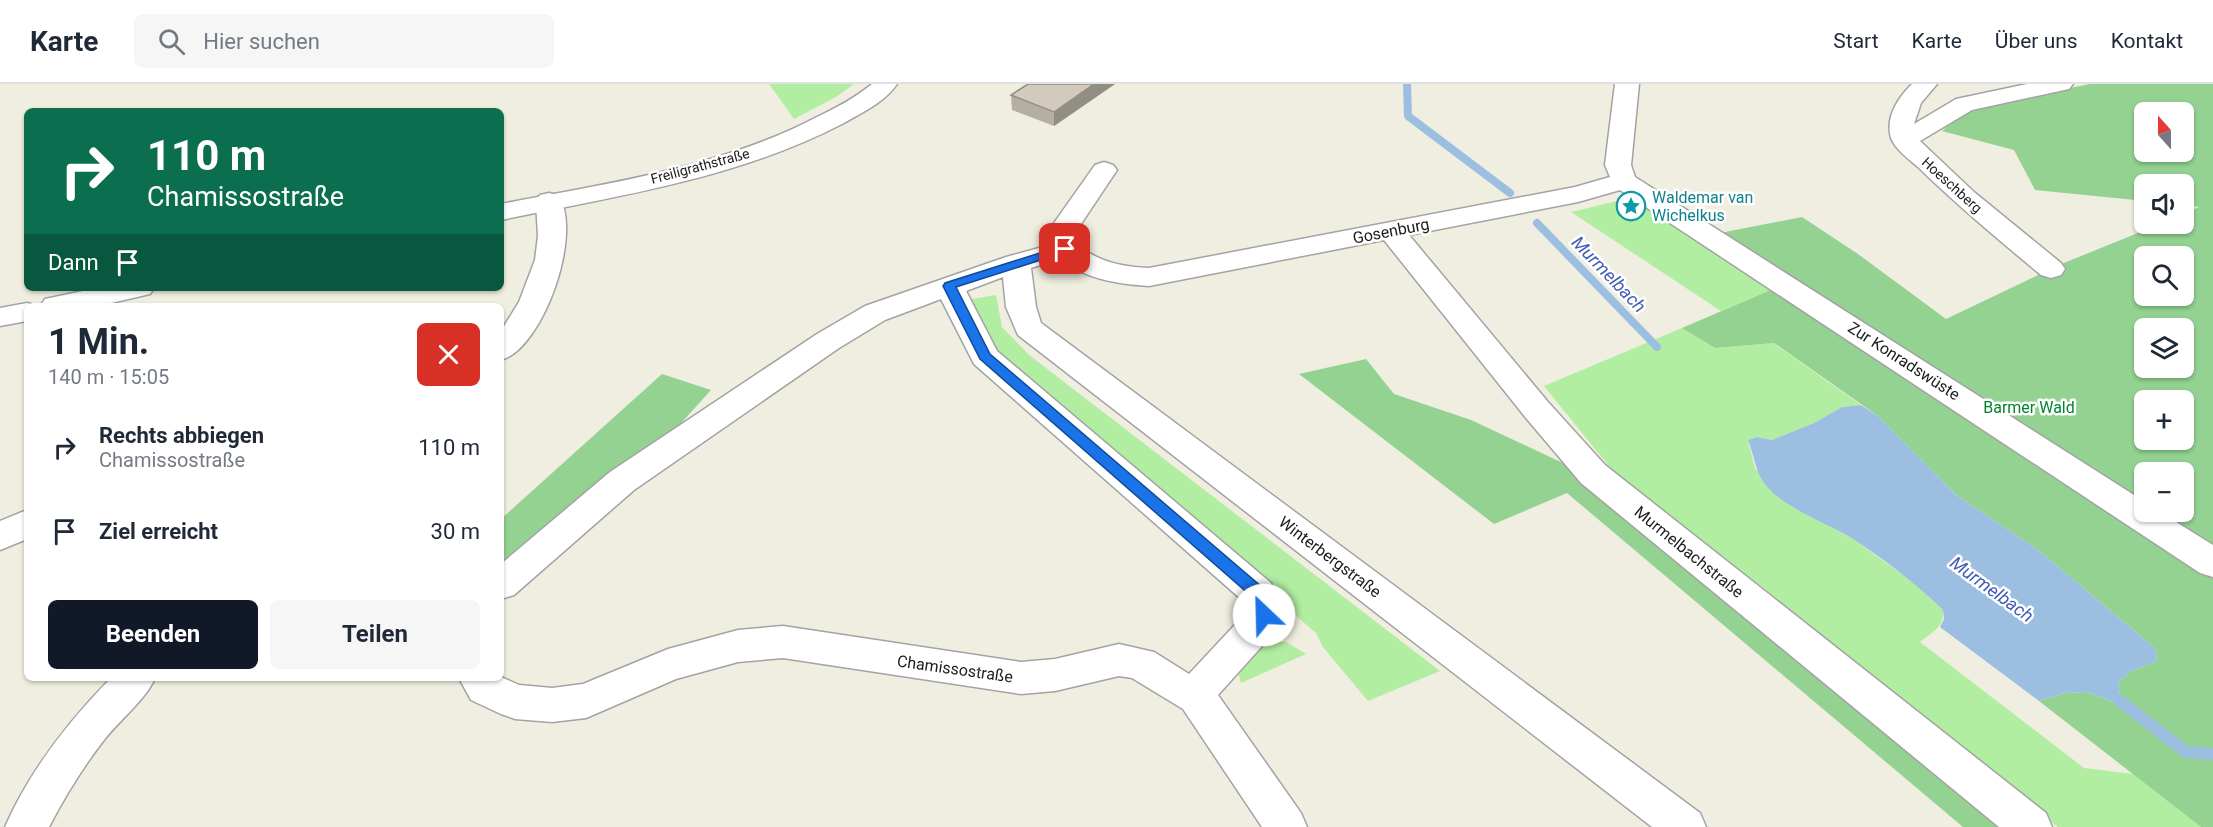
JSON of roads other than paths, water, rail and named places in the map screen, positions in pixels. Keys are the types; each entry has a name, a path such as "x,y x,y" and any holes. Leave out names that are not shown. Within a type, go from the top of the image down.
{"street":[{"name":"Freiligrathstraße","path":"504,211 705,168 749,154 837,117 865,101 885,84"},
{"path":"1624,181 1618,165 1627,84"},
{"path":"1925,84 1904,110 1901,131 1904,140 1964,104 2061,84"},
{"name":"Hoeschberg","path":"1904,140 1965,198 2051,269"},
{"path":"504,582 622,481 767,381 875,313 1016,263 1065,249 1061,233 1104,170"},
{"name":"Gosenburg","path":"1065,249 1077,259 1096,269 1125,276 1149,277 1392,232 1578,194 1624,181"},
{"name":"Zur Konradswüste","path":"1624,181 2213,563"},
{"path":"504,346 527,315 545,277 551,249 549,201"},
{"name":"Murmelbachstraße","path":"1392,232 1537,410 1593,474 2031,827"},
{"name":"Winterbergstraße","path":"1016,263 1021,307 1028,328 1685,827"},
{"path":"949,286 985,357 1258,593 1264,615 1259,624 1195,694 1286,827"},
{"path":"69,303 126,291"},
{"path":"0,317 24,313"},
{"path":"0,537 24,525"},
{"name":"Chamissostraße","path":"480,681 484,687 515,702 552,705 586,701 668,665 738,646 783,642 1021,678 1055,675 1119,660 1140,663 1189,694 1195,694"},
{"path":"26,827 51,781 91,726 133,681"}],"water":[{"path":"1861,405 1878,416 1956,495 2038,550 2155,648 2157,661 2131,671 2118,683 2120,694 2130,708 2087,692 2065,693 2039,701 1940,627 1944,619 1943,610 1900,572 1853,539 1781,500 1764,483 1748,440 1757,437 1772,440 1814,423 1842,407"}],"waterway":[{"name":"Murmelbach","path":"1407,84 1408,116 1510,193"},
{"name":"Murmelbach","path":"1537,223 1657,347"},
{"name":"Murmelbach","path":"2120,701 2186,752 2213,754"}],"place":[{"name":"Waldemar van Wichelkus","path":"1631,206"}],"park label":[{"name":"Barmer Wald","path":"2029,407"}]}
